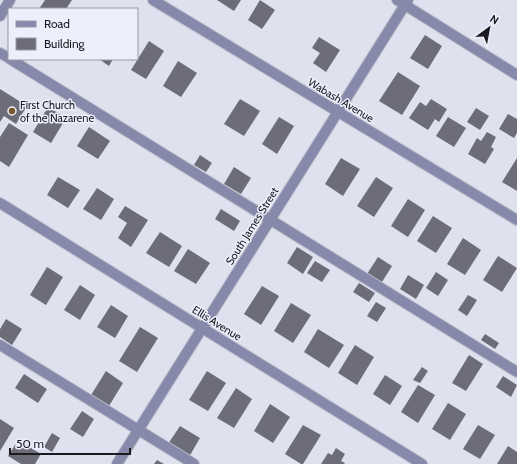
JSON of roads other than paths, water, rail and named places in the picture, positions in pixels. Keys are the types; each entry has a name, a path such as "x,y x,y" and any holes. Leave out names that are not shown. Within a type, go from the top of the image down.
{"street":[{"path":"0,16 10,0"},
{"name":"Wabash Avenue","path":"153,0 517,220"},
{"path":"403,2 517,75"},
{"name":"South James Street","path":"117,464 338,112 403,2"},
{"path":"12,60 517,372"},
{"name":"Ellis Avenue","path":"0,203 422,464"},
{"path":"0,344 194,464"}],"place":[{"name":"First Church of the Nazarene","path":"12,111"}]}
